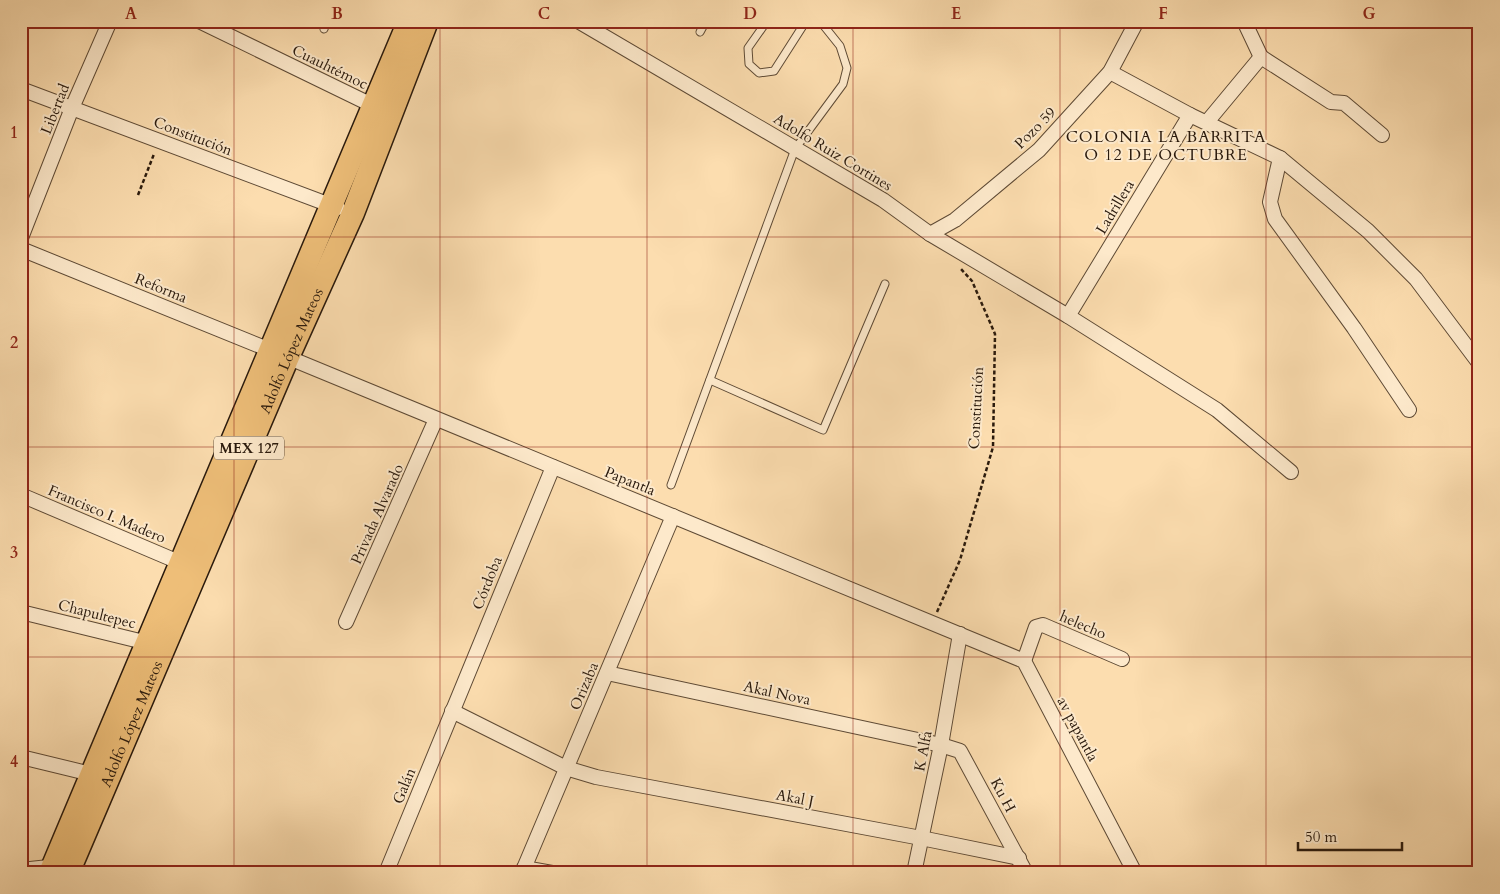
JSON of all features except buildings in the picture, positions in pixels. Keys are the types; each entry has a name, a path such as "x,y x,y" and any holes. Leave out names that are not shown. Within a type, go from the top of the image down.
{"main road":[{"name":"Adolfo López Mateos","path":"61,869 92,774 156,645 180,563 279,354 353,214 409,21"},
{"name":"Adolfo López Mateos","path":"61,869 279,354 332,205 427,21"}],"street":[{"name":"Libertad","path":"21,238 72,108 110,21"},
{"name":"Cuauhtémoc","path":"200,21 382,110"},
{"name":"Adolfo Ruiz Cortines","path":"578,21 883,200 930,234 1068,316 1216,410 1292,472"},
{"name":"Pozo 59","path":"930,234 955,220 1039,150 1110,72 1137,21"},
{"path":"1244,21 1261,57 1331,102 1344,103 1382,135"},
{"path":"1207,122 1261,57"},
{"path":"1110,72 1190,115 1280,158 1368,231 1416,280 1479,363"},
{"name":"Constitución","path":"21,89 353,214"},
{"name":"Ladrillera","path":"1068,316 1190,115"},
{"path":"1280,158 1270,202 1276,219 1354,328 1409,410"},
{"name":"Reforma","path":"21,249 279,354"},
{"name":"Papantla","path":"279,354 960,634"},
{"name":"Privada Alvarado","path":"346,622 436,419"},
{"name":"Córdoba","path":"452,711 553,467"},
{"name":"Francisco I. Madero","path":"21,495 180,563"},
{"name":"Orizaba","path":"523,870 673,516"},
{"name":"Chapultepec","path":"21,612 156,645"},
{"name":"helecho","path":"1024,661 1036,627 1043,625 1122,659"},
{"path":"960,634 1024,661"},
{"name":"K Alfa","path":"914,873 941,745 960,634"},
{"name":"av papantla","path":"1024,661 1135,873"},
{"name":"Akal Nova","path":"607,673 941,745"},
{"name":"Akal J","path":"452,711 566,768 596,777 1019,858"},
{"name":"Galán","path":"386,873 452,711"},
{"name":"Ku H","path":"941,745 960,751 1026,873"},
{"path":"21,757 92,774"},
{"path":"21,870 61,869"},
{"path":"523,870 552,873"}],"lane":[{"path":"324,29 327,21"},
{"path":"700,32 706,21"},
{"path":"766,21 748,48 749,64 759,73 774,70 806,21"},
{"path":"671,486 795,149 843,84 847,68 840,46 820,21"},
{"path":"710,380 823,430 885,284"}],"path":[{"path":"138,195 159,140"},
{"name":"Constitución","path":"931,622 960,560 993,447 995,334 972,281 960,268"}],"district":[{"name":"COLONIA LA BARRITA O 12 DE OCTUBRE","path":"1166,146"}]}
